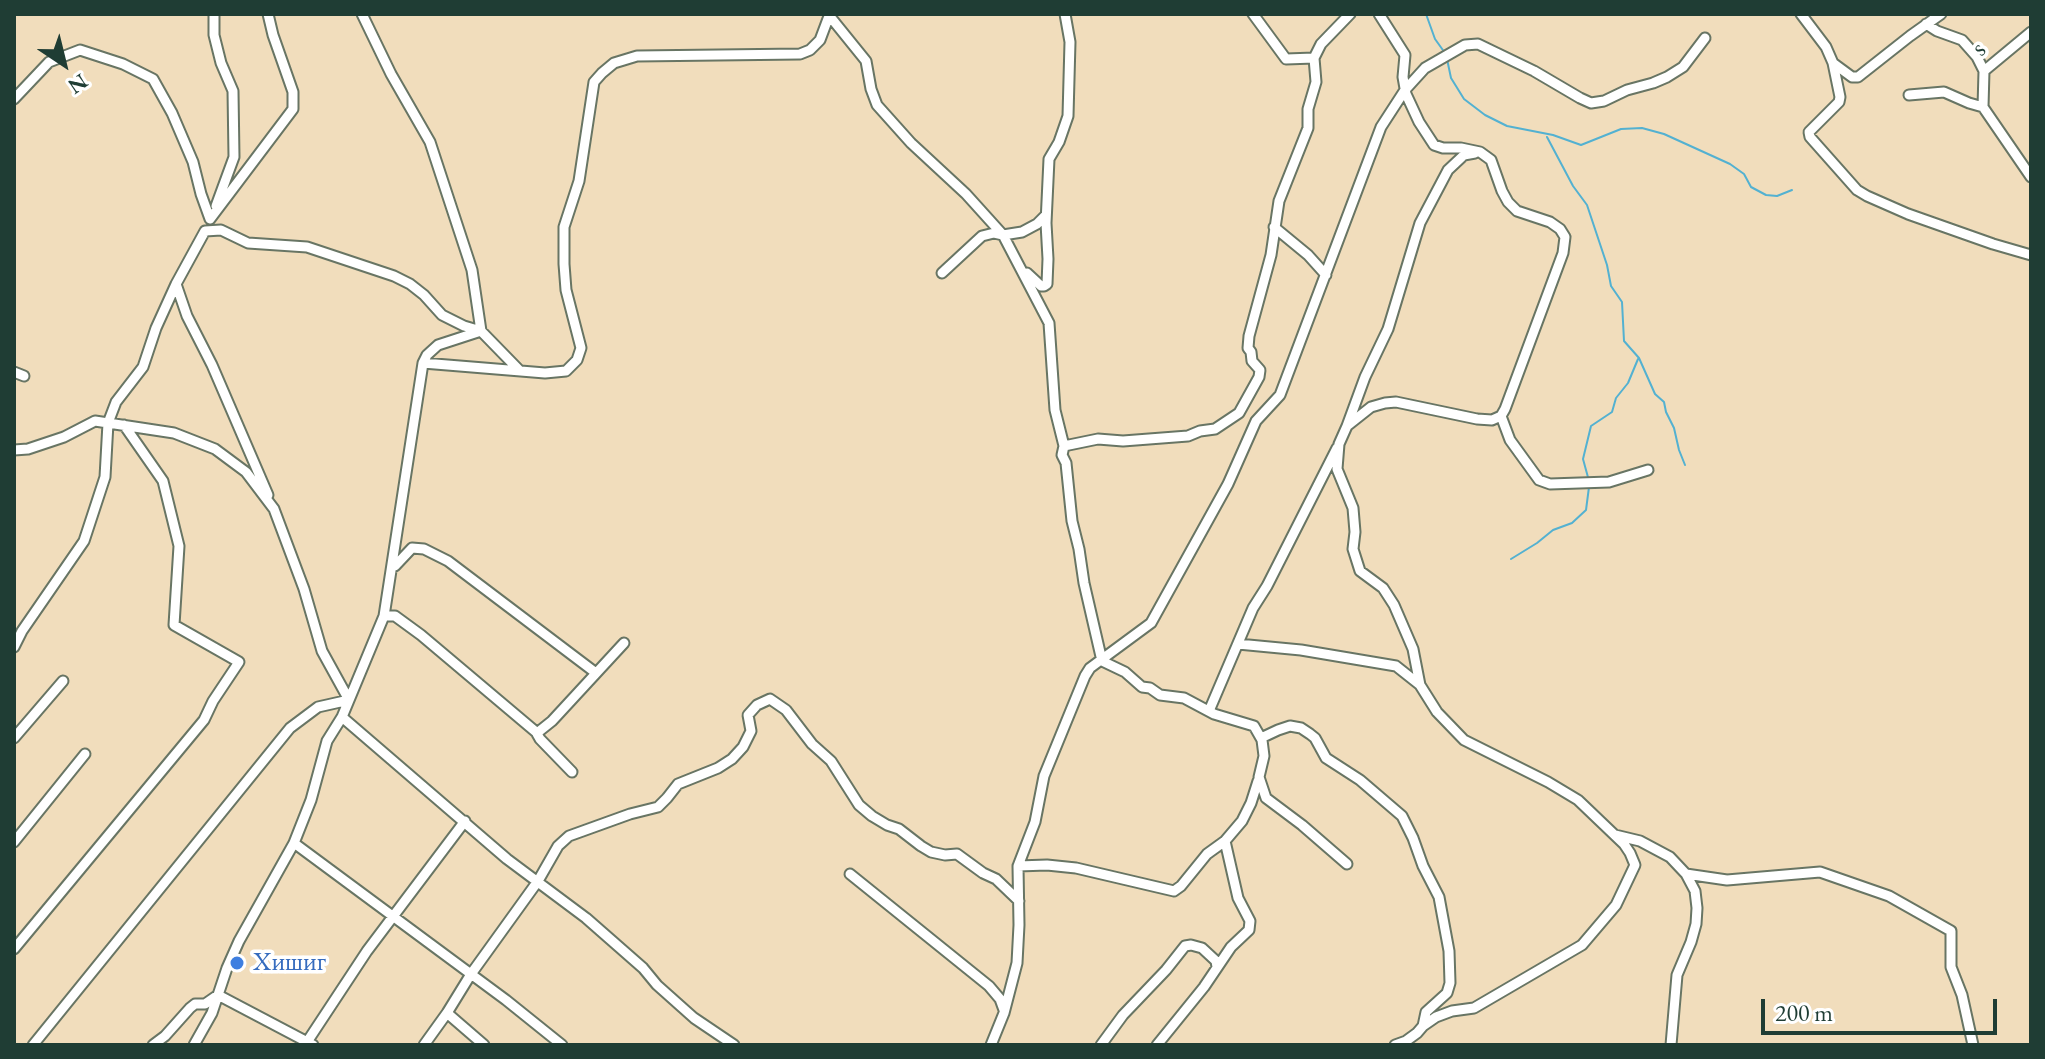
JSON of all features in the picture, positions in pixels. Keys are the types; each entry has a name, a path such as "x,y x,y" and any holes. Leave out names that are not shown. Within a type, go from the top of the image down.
{"street":[{"path":"14,647 84,541 105,477 108,423 116,402 143,367 156,328 205,231 234,157 233,91 214,35 214,14"},
{"path":"210,219 293,109 293,92 268,14"},
{"path":"362,14 391,74 430,142 472,270 481,331"},
{"path":"1019,265 1041,286 1047,284 1049,159 1068,116 1070,42 1065,14"},
{"path":"1253,14 1286,59 1314,58"},
{"path":"1064,446 1098,439 1123,441 1188,436 1215,429 1239,413 1259,377 1260,370 1252,361 1248,348 1249,336 1271,255 1279,201 1308,128 1308,109 1316,82 1314,58 1321,44 1350,14"},
{"path":"1347,426 1371,407 1396,402 1477,419 1492,420 1501,416 1563,253 1565,237 1550,222 1517,211 1508,202 1491,160 1480,152 1434,145 1419,122 1405,90 1405,55 1379,14"},
{"path":"1833,63 1852,77 1858,77 1941,14"},
{"path":"423,363 545,373 566,371 577,360 581,348 566,290 564,227 579,181 594,82 602,73 614,63 637,56 800,54 810,50 820,40 828,15"},
{"path":"828,15 866,61 877,105 1003,235 1049,323 1055,410 1064,446 1062,455 1066,463 1072,521 1102,661"},
{"path":"1805,15 1833,63 1840,97 1839,102 1809,132 1810,137 1857,190 1952,230 2031,255"},
{"path":"1926,24 1962,40 1984,71"},
{"name":"s","path":"1983,107 1984,71 2031,32"},
{"path":"991,1045 1004,1013 1017,963 1018,866 1035,822 1044,776 1085,676 1090,668 1151,623 1228,484 1256,421 1280,395 1381,127 1405,90 1425,68 1465,45 1478,44 1591,103 1604,101 1675,72 1683,67 1705,38"},
{"path":"14,99 49,62 80,50 123,64 153,79 193,162 210,219"},
{"path":"1909,95 1944,92 1983,107 2031,177"},
{"path":"1209,711 1253,608 1347,426 1365,377 1388,329 1424,214 1448,170 1464,155 1480,152"},
{"path":"942,273 982,236 1022,232 1046,215"},
{"path":"1274,227 1308,255 1326,275"},
{"path":"205,231 221,230 248,243 307,247 394,276 424,295 442,315 481,331 519,370"},
{"path":"176,284 187,316 212,365 274,509 304,589 322,651 349,700"},
{"path":"194,1045 212,1013 239,941 294,843 311,800 327,741 342,717 384,616 423,363 438,345 481,331"},
{"path":"1501,416 1510,440 1539,480 1550,484 1609,482 1648,470"},
{"path":"14,450 28,449 64,437 95,421 174,433 215,449 246,472 274,509"},
{"path":"14,949 204,720 239,662 174,625 179,546 163,481 124,425"},
{"path":"1339,444 1337,469 1353,508 1356,560 1360,571 1383,588 1394,605 1413,649 1420,685"},
{"path":"392,570 412,548 424,549 448,561 596,673"},
{"path":"384,616 395,616 421,635 537,733 572,772"},
{"path":"537,733 552,721 624,643"},
{"path":"1238,644 1301,650 1396,666 1420,685 1437,712 1464,740 1578,800 1624,844 1635,865 1616,905 1582,945 1474,1008 1436,1017 1406,1041 1395,1045"},
{"path":"1018,866 1076,868 1174,891 1207,854 1225,841 1246,814 1257,789 1264,756 1261,738 1254,726 1209,711 1184,698 1160,695 1102,661"},
{"path":"14,738 63,681"},
{"path":"424,1045 538,881 558,846 569,836 658,807 678,784 732,759 751,731 748,715 757,705 770,699 786,710 812,744 831,761 859,805 872,816 899,829 931,852 957,854 996,879 1019,901"},
{"path":"33,1045 290,728 318,707 349,700"},
{"path":"342,717 507,859 597,928 694,1018 734,1045"},
{"path":"1261,738 1290,726 1301,728 1315,738 1326,758 1360,780 1402,816 1439,897 1450,958 1449,988 1426,1012 1423,1026"},
{"path":"14,842 85,754"},
{"path":"1259,777 1266,798 1347,864"},
{"path":"218,995 310,1043 367,951 465,821"},
{"path":"1613,834 1640,841 1670,857 1686,874 1695,891 1696,924 1677,975 1671,1045"},
{"path":"1157,1045 1204,987 1231,947 1249,930 1250,921 1238,898 1225,841"},
{"path":"294,843 562,1045"},
{"path":"1686,874 1727,880 1820,872 1889,896 1951,931 1951,967 1962,995 1973,1045"},
{"path":"850,874 989,986 1000,999 1004,1013"},
{"path":"1101,1045 1123,1015 1185,946 1202,948 1216,961 1217,967"},
{"path":"153,1045 195,1004 205,1004 218,995"},
{"path":"447,1013 484,1045"}],"waterway":[{"path":"1426,14 1435,39 1445,53"},
{"path":"1447,59 1451,78 1464,99 1507,126 1553,135 1581,145 1621,129 1642,128 1664,134 1730,164 1744,174 1751,187 1766,195 1777,196 1792,190"},
{"path":"1547,137 1573,186 1587,205 1611,286 1622,302 1624,341 1639,358 1655,394 1664,402 1685,465"},
{"path":"1589,481 1583,459 1591,426 1612,412 1616,398 1628,383 1638,359"},
{"path":"1511,559 1553,530 1572,523 1586,510 1589,487"}],"place":[{"name":"Хишиг","path":"237,963"}]}
